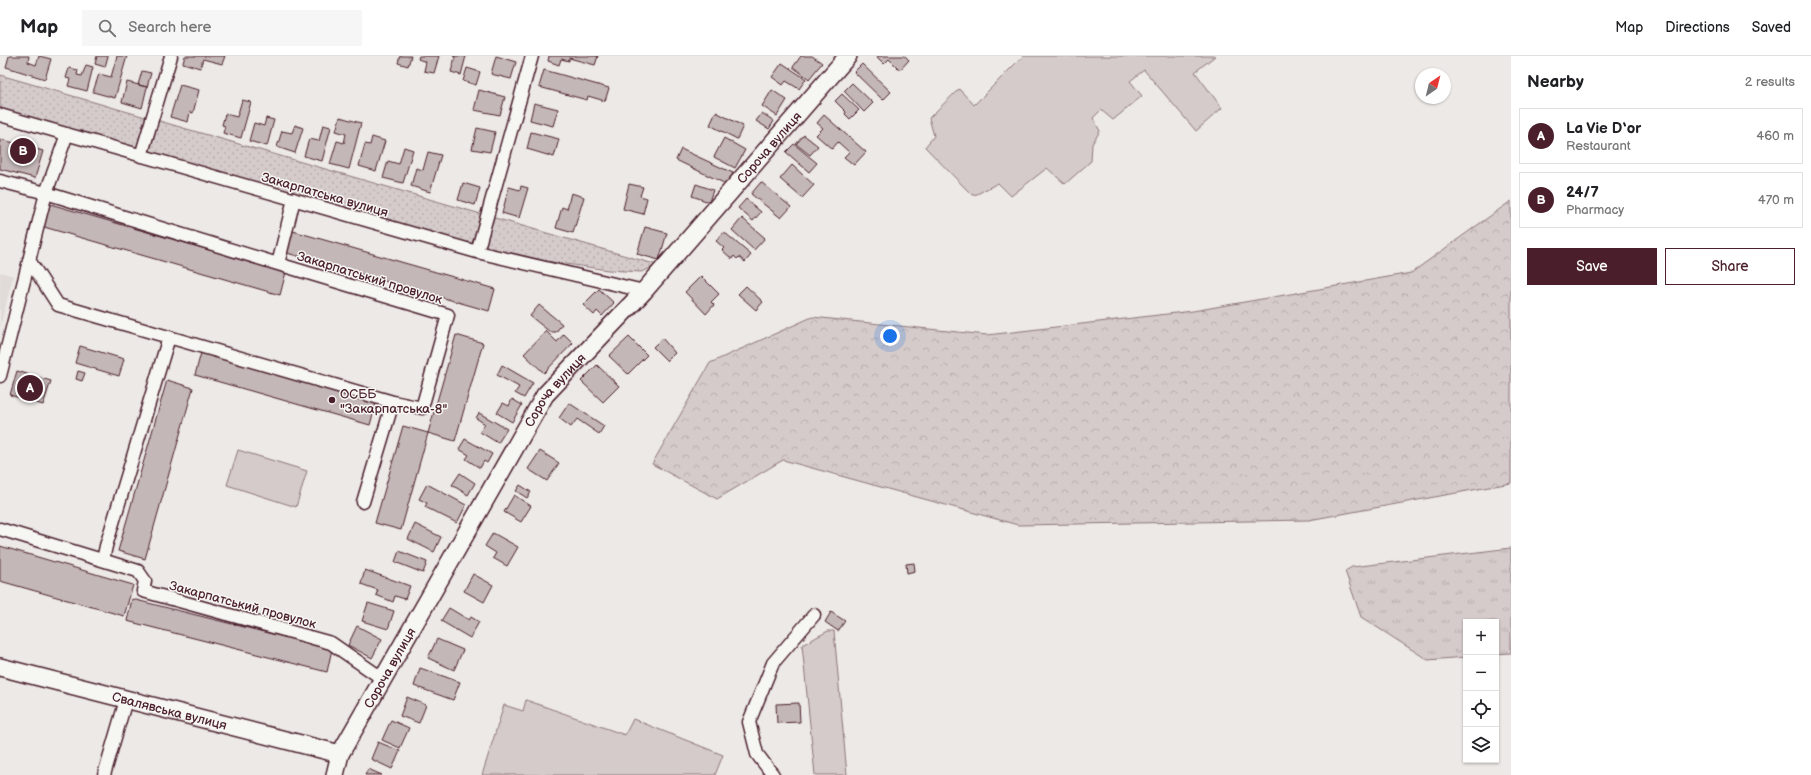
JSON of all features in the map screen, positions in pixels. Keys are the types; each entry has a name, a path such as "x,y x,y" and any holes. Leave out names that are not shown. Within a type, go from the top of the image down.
{"main road":[{"name":"Сороча вулиця","path":"335,775 340,754 545,395 644,291 848,56"},
{"name":"Свалявська вулиця","path":"0,666 126,700 340,754"}],"street":[{"path":"141,156 171,56"},
{"path":"477,252 532,56"},
{"name":"Закарпатська вулиця","path":"0,115 477,252 644,291"},
{"path":"0,376 46,193 67,134"},
{"name":"Закарпатський провулок","path":"0,182 46,193 448,315 422,408 393,402 58,305 29,260"},
{"name":"Закарпатський провулок","path":"278,264 294,199"},
{"path":"103,560 169,337"},
{"path":"363,502 393,402"},
{"name":"Закарпатський провулок","path":"0,529 138,571 145,581 143,591 331,643 383,679"},
{"path":"773,775 757,754 750,722 773,663 814,615"},
{"path":"104,775 126,700"}],"shaded area":[{"path":"0,272 13,276 0,327"}],"green space":[{"path":"1023,56 1215,56 1195,72 1222,108 1196,131 1144,70 1130,81 1142,96 1113,120 1101,110 1093,118 1100,131 1092,144 1091,161 1065,184 1047,168 1011,196 998,183 972,195 925,147 934,136 929,118 959,89 974,105"},
{"path":"0,75 654,264 656,266 641,272 608,270 518,257 0,112"},
{"path":"1511,201 1511,483 1309,520 1018,525 783,460 717,499 652,464 710,363 812,317 987,335 1193,311 1411,273"},
{"path":"238,450 307,471 296,507 227,485"},
{"path":"1511,548 1511,653 1499,654 1499,619 1463,619 1463,657 1428,660 1361,617 1345,571 1352,567"},
{"path":"828,631 834,631 847,775 815,775 802,645"},
{"path":"526,700 625,735 633,719 723,755 715,775 482,775 504,705 523,711"}],"building":[{"path":"9,56 29,56 28,62 36,65 39,56 51,59 45,79 6,67"},
{"path":"97,56 108,56 105,67 95,64"},
{"path":"117,56 127,56 115,98 93,92 99,74 111,77"},
{"path":"185,56 225,56 222,64 203,59 200,68 183,63"},
{"path":"400,56 411,56 408,66 398,63"},
{"path":"419,56 439,56 434,73 424,71 426,62 418,59"},
{"path":"453,56 466,56 461,75 451,72 455,57"},
{"path":"496,56 516,62 511,79 491,74"},
{"path":"549,56 598,56 595,65 569,58 569,61 561,59 559,65 548,61"},
{"path":"801,56 812,56 822,63 809,79 793,67"},
{"path":"876,56 905,56 909,60 900,70 889,59 884,64"},
{"path":"782,63 806,79 799,89 786,81 783,85 772,77"},
{"path":"862,64 891,92 883,100 854,72"},
{"path":"86,65 93,67 87,91 68,86 70,79 66,78 69,68 78,70 77,75 82,76"},
{"path":"467,68 480,72 476,85 463,81"},
{"path":"544,70 609,88 605,101 588,96 587,100 539,87"},
{"path":"142,71 151,73 147,87 138,85"},
{"path":"127,82 147,87 142,108 122,102"},
{"path":"852,83 873,103 864,112 844,91"},
{"path":"180,85 199,90 193,113 190,112 188,122 170,117"},
{"path":"479,90 505,97 500,115 474,110"},
{"path":"772,90 787,100 777,116 762,106"},
{"path":"842,94 859,110 850,119 845,114 846,112 835,101"},
{"path":"242,100 251,102 241,138 223,133 225,126 222,125 225,114 237,117"},
{"path":"534,103 558,109 553,126 530,120"},
{"path":"716,112 743,126 737,139 710,125"},
{"path":"762,113 774,121 769,129 756,121"},
{"path":"824,115 866,152 854,165 844,157 849,152 838,142 832,149 816,135 823,128 817,123"},
{"path":"340,117 361,123 349,169 330,164 337,141 344,143 346,134 336,131"},
{"path":"266,118 274,120 267,146 249,141 254,123 264,126"},
{"path":"295,125 303,128 295,153 277,147 282,131 292,133"},
{"path":"323,125 331,127 322,161 304,156 309,139 319,141"},
{"path":"477,128 495,132 490,152 472,149"},
{"path":"531,132 559,139 554,157 527,149"},
{"path":"804,135 818,146 810,155 796,144"},
{"path":"372,137 385,141 376,171 359,166 365,144 370,145"},
{"path":"724,138 745,150 735,168 714,157"},
{"path":"0,139 43,151 35,178 0,169"},
{"path":"794,144 817,163 809,172 786,152"},
{"path":"404,147 413,150 403,183 383,178 388,161 399,164"},
{"path":"681,149 733,173 728,185 676,160"},
{"path":"428,152 441,155 430,192 411,186 416,168 423,170"},
{"path":"792,165 814,185 802,198 780,179"},
{"path":"761,182 791,207 781,218 751,194"},
{"path":"463,183 480,188 475,205 458,200"},
{"path":"629,184 643,187 640,196 647,198 643,214 623,209"},
{"path":"696,184 713,190 709,202 692,196"},
{"path":"521,186 528,188 519,218 502,213 509,187 520,190"},
{"path":"571,193 584,197 573,233 556,228 562,207 567,209"},
{"path":"746,199 761,212 753,221 738,208"},
{"path":"50,204 286,272 280,295 44,227"},
{"path":"742,218 765,238 754,250 732,230"},
{"path":"645,227 667,233 659,260 637,254"},
{"path":"293,231 495,289 489,311 287,253"},
{"path":"724,232 751,255 745,262 739,257 737,259 734,256 732,259 722,250 724,248 716,241"},
{"path":"701,276 719,294 711,302 714,305 706,314 685,292"},
{"path":"746,286 763,302 756,310 738,294"},
{"path":"599,289 614,303 602,316 597,311 594,315 583,305"},
{"path":"539,305 562,324 556,332 550,332 530,316"},
{"path":"546,331 557,342 564,334 573,343 544,373 524,354"},
{"path":"456,335 483,343 455,441 428,433"},
{"path":"629,337 647,355 628,374 609,356"},
{"path":"662,338 675,353 667,361 653,347"},
{"path":"80,346 124,359 119,376 75,363"},
{"path":"202,349 377,400 370,425 195,375"},
{"path":"502,365 533,383 524,398 515,393 519,387 497,375"},
{"path":"597,365 619,386 603,402 581,381"},
{"path":"17,371 51,381 43,405 10,395"},
{"path":"78,371 85,373 82,381 76,379"},
{"path":"167,380 193,388 145,559 118,551"},
{"path":"512,399 522,405 512,422 497,413 503,403 509,406"},
{"path":"569,403 604,426 599,434 577,419 571,427 559,418"},
{"path":"479,413 507,429 498,443 480,432 485,424 476,418"},
{"path":"403,426 428,433 401,530 375,523"},
{"path":"465,439 492,454 487,463 484,461 480,468 466,459 469,455 459,449"},
{"path":"540,451 559,463 547,481 528,469"},
{"path":"460,473 475,483 468,495 452,485"},
{"path":"427,484 466,505 457,523 425,507 427,503 419,499"},
{"path":"520,485 531,492 527,498 516,491"},
{"path":"514,495 531,506 521,522 504,512"},
{"path":"415,524 441,537 434,552 408,539"},
{"path":"493,533 518,547 507,566 493,558 496,553 485,546"},
{"path":"0,546 133,585 124,616 0,581"},
{"path":"399,551 427,562 423,573 395,562"},
{"path":"914,563 915,571 907,573 906,564"},
{"path":"365,570 410,586 405,599 395,596 393,602 376,595 378,590 361,584"},
{"path":"473,574 493,585 484,602 464,591"},
{"path":"132,599 332,649 327,672 127,621"},
{"path":"368,603 394,611 388,629 362,621"},
{"path":"449,608 469,620 471,617 479,622 470,638 441,621"},
{"path":"831,612 845,621 838,631 825,622"},
{"path":"357,626 382,639 372,658 348,645"},
{"path":"437,639 463,650 454,670 428,658"},
{"path":"420,668 460,682 453,700 414,686"},
{"path":"407,697 426,705 419,723 400,716"},
{"path":"799,703 800,722 777,723 776,704"},
{"path":"391,720 409,728 400,748 382,740"},
{"path":"378,742 400,751 392,769 371,759"},
{"path":"368,769 382,775 365,775"}],"place":[{"name":"24/7","path":"23,151"},
{"name":"La Vie D‘or","path":"30,388"},
{"name":"ОСББ \"Закарпатська-8\"","path":"332,400"}]}
